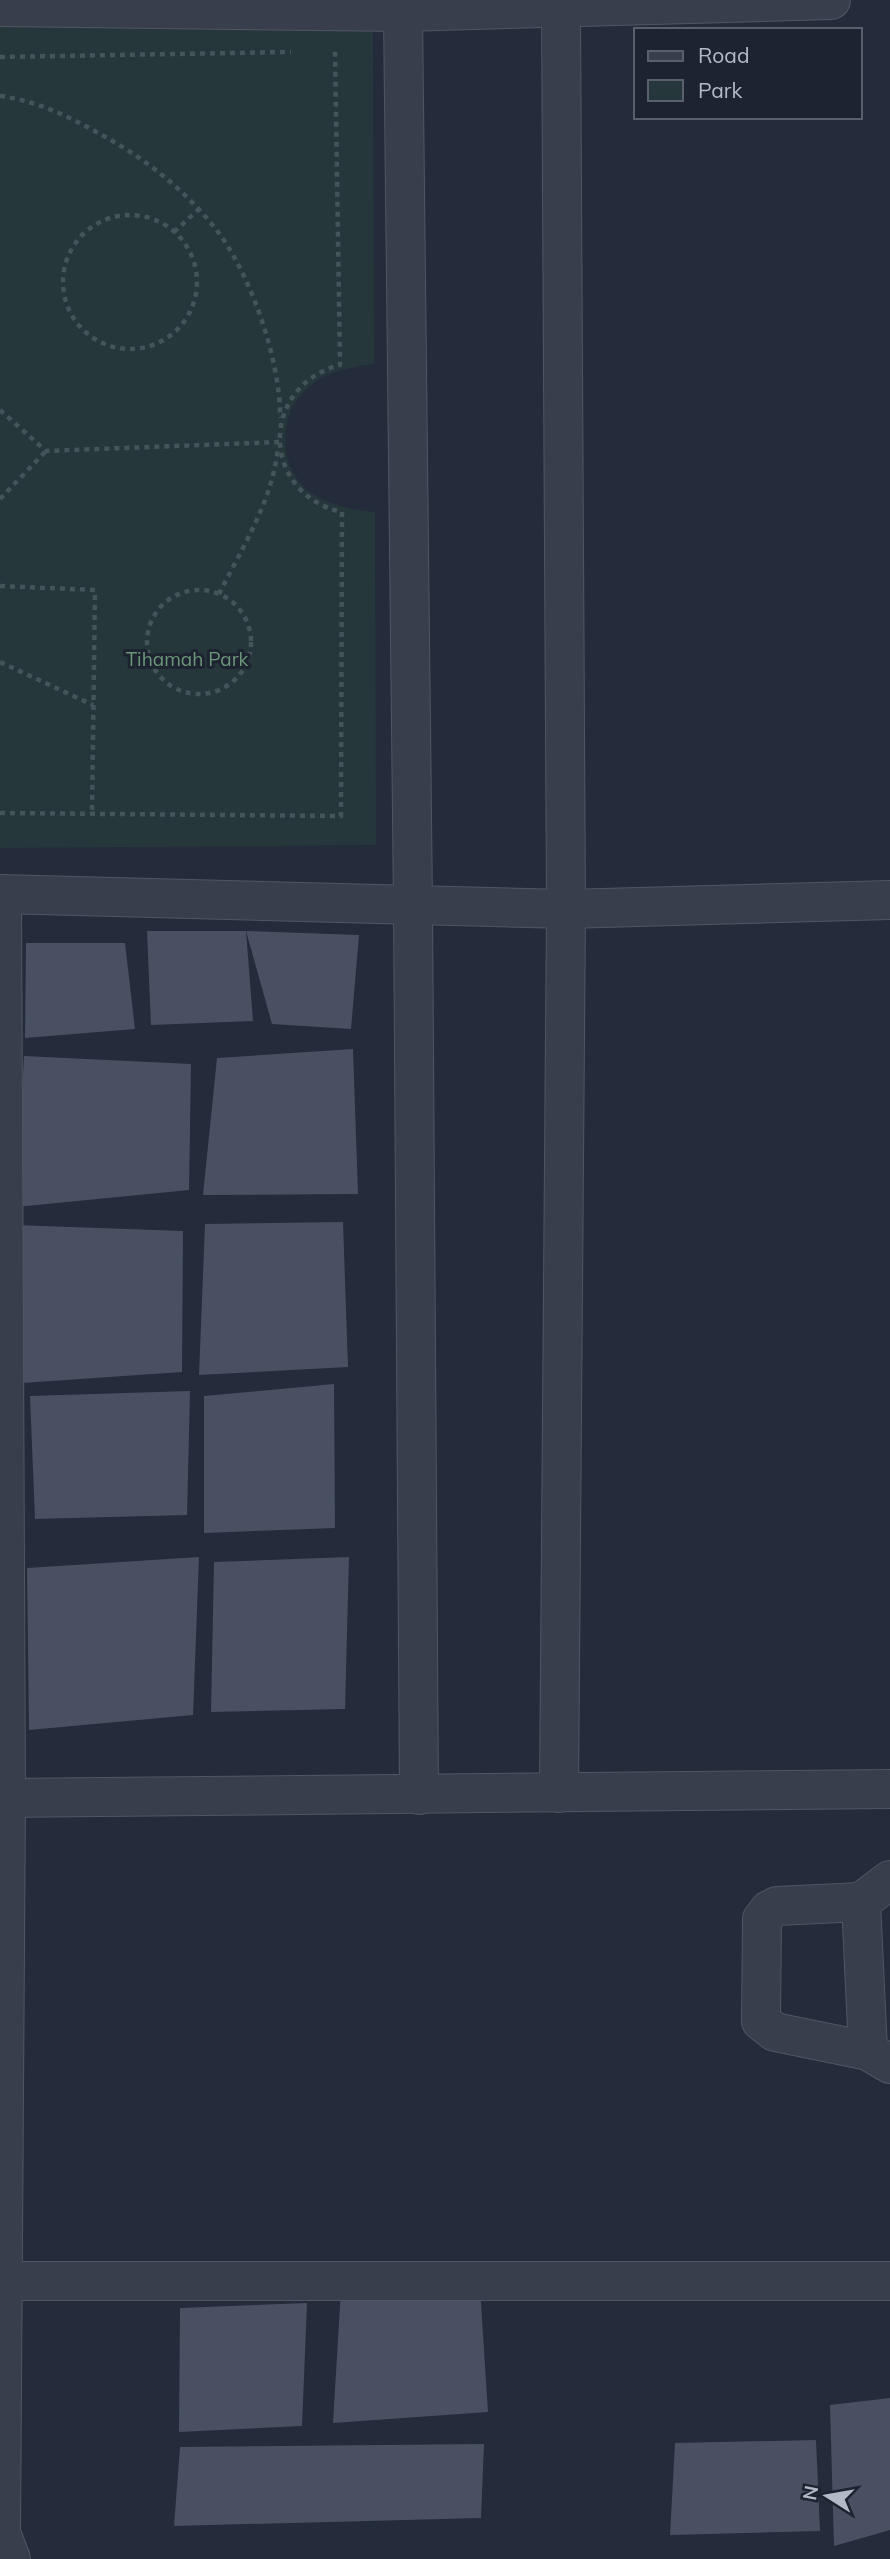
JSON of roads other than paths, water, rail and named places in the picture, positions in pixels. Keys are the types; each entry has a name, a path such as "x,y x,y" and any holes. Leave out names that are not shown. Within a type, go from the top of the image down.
{"street":[{"path":"0,7 403,12 831,0"},
{"path":"559,1793 566,909 561,8"},
{"path":"403,12 419,1795"},
{"path":"4,2542 1,894 566,909 890,900"},
{"path":"3,1798 890,1789"},
{"path":"875,1891 879,2057 775,2032 761,2021 762,1919 769,1910 777,1906 875,1891"},
{"path":"2,2281 890,2281"}],"park label":[{"name":"Tihamah Park","path":"187,659"}]}
